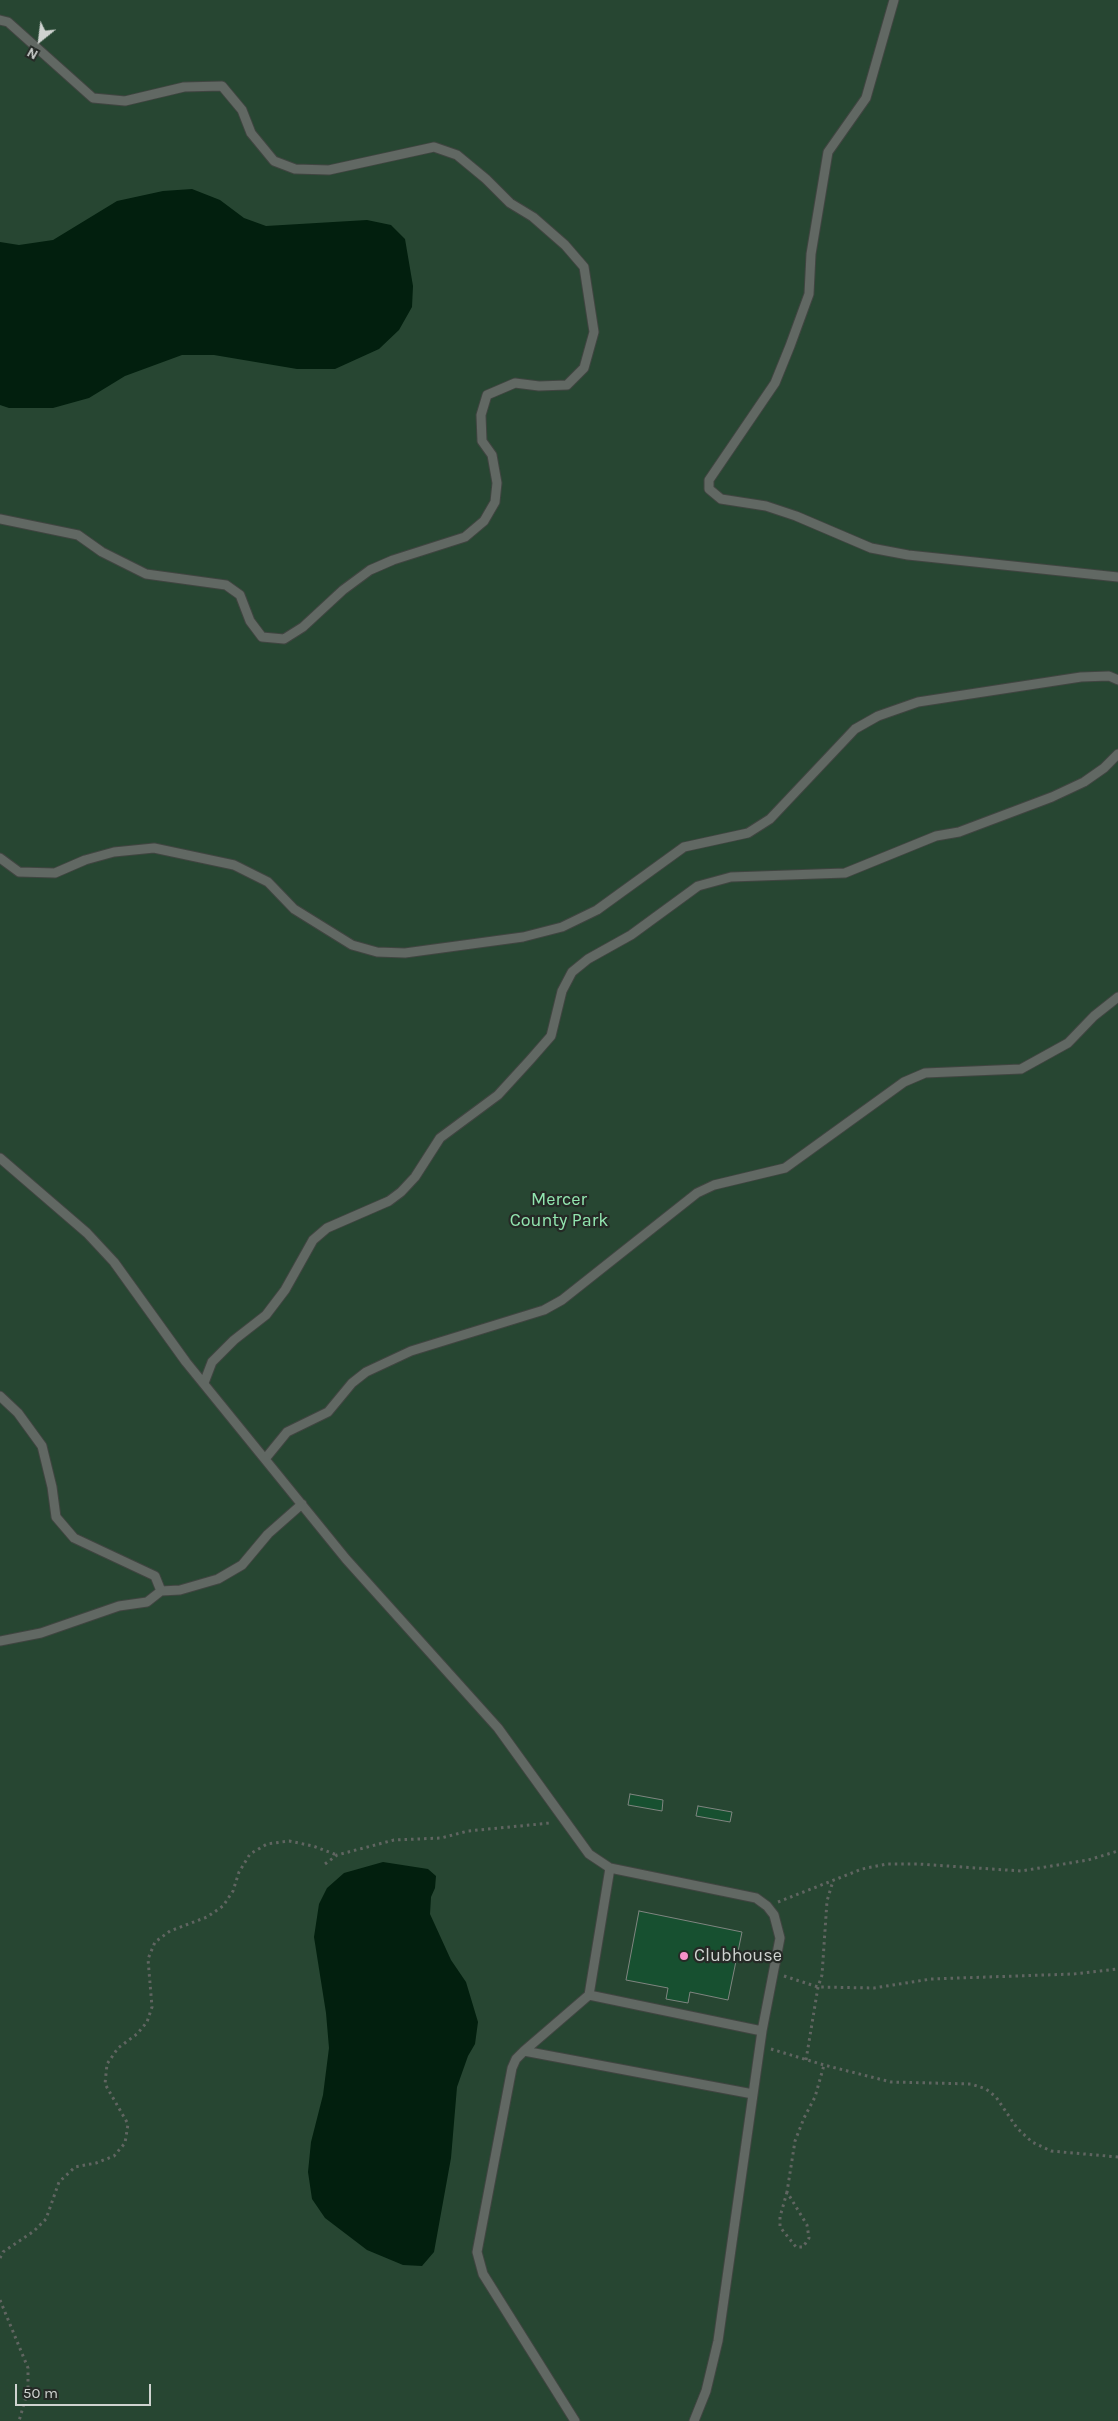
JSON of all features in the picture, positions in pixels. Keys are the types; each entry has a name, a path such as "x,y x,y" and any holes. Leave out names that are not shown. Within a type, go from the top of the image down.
{"lane":[{"path":"894,0 866,98 828,152 811,254 809,294 790,346 775,383 763,404 709,480 709,489 721,499 766,506 796,516 871,548 908,555 1118,577"},
{"path":"0,20 8,22 93,98 125,101 184,87 222,86 242,110 251,133 274,161 295,169 329,170 434,147 457,155 486,178 510,203 533,217 565,245 584,267 594,332 584,368 567,386 539,386 515,383 487,395 481,415 482,441 492,456 497,483 495,502 484,522 466,537 393,560 370,570 343,590 303,627 284,639 262,637 250,620 240,595 226,585 146,574 102,552 78,535 0,519"},
{"path":"0,858 19,872 55,873 85,860 114,852 154,848 234,865 268,882 294,909 352,945 377,952 405,953 523,937 562,927 597,910 684,847 748,834 770,819 855,729 878,716 918,702 1080,676 1109,676 1118,680"},
{"path":"204,1383 212,1362 234,1340 266,1315 285,1290 313,1240 327,1228 389,1201 402,1192 440,1138 498,1095 530,1060 551,1036 562,991 572,972 588,959 631,935 698,886 731,878 845,872 911,844 936,836 958,832 1052,797 1084,782 1104,768 1118,754"},
{"path":"265,1459 287,1432 328,1412 352,1383 366,1372 411,1350 544,1310 562,1300 697,1193 714,1185 785,1168 904,1082 925,1073 1020,1069 1068,1043 1094,1016 1118,997"},
{"path":"0,1158 87,1233 114,1262 204,1383 346,1559 498,1728 589,1854 610,1868 756,1898 767,1906 776,1920 780,1938 762,2031 718,2341 706,2390 694,2421"},
{"path":"0,1396 18,1413 42,1446 52,1487 56,1518 74,1538 155,1576 161,1591"},
{"path":"0,1641 40,1633 119,1606 147,1602 161,1591 180,1590 218,1579 242,1565 268,1534 302,1504"},
{"path":"575,2421 483,2274 477,2252 512,2068 516,2059 524,2051 589,1994 610,1868"},
{"path":"589,1994 762,2031"},
{"path":"524,2051 753,2094"}],"path":[{"path":"325,1864 337,1854 394,1840 441,1838 468,1831 566,1822"},
{"path":"0,2258 2,2252 34,2231 46,2219 59,2182 75,2167 96,2163 114,2156 125,2143 128,2124 105,2084 107,2064 118,2048 137,2034 147,2022 152,2007 148,1959 155,1942 170,1931 207,1917 223,1906 233,1891 239,1872 250,1854 267,1844 289,1841 337,1854"},
{"path":"767,1906 862,1869 887,1864 918,1864 1021,1871 1088,1860 1118,1850"},
{"path":"806,2060 818,1987 822,1975 827,1901 834,1880"},
{"path":"773,1973 818,1987 874,1988 930,1979 1073,1974 1118,1969"},
{"path":"760,2045 806,2060 891,2082 971,2084 986,2089 996,2097 1017,2128 1032,2142 1051,2151 1118,2157"},
{"path":"787,2192 807,2224 809,2238 803,2247 796,2247 780,2228 780,2217 787,2192 795,2141 815,2097 824,2065"},
{"path":"0,2300 28,2368 28,2390 19,2421"}],"green space":[{"name":"Mercer County Park","path":"0,0 1118,0 1118,2421 0,2421"}],"shaded area":[{"path":"192,189 220,200 244,218 266,226 367,220 391,225 405,239 413,286 412,307 399,330 379,349 335,369 297,369 214,355 182,355 125,376 89,398 53,408 9,408 0,405 0,242 19,245 53,240 117,201 163,191"},
{"path":"383,1862 428,1869 436,1876 435,1888 431,1897 430,1914 451,1960 466,1982 478,2022 475,2044 468,2056 457,2087 451,2158 434,2252 422,2266 403,2265 367,2250 325,2218 312,2199 308,2172 311,2142 323,2095 329,2048 326,2013 314,1937 319,1904 327,1888 344,1873"}],"building":[{"path":"630,1794 663,1800 662,1811 628,1805"},
{"path":"698,1806 732,1812 730,1822 696,1816"},
{"name":"Clubhouse","path":"639,1911 742,1932 728,2000 690,1992 688,2003 666,1999 668,1988 626,1980"}],"place":[{"name":"Clubhouse","path":"684,1956"}]}
